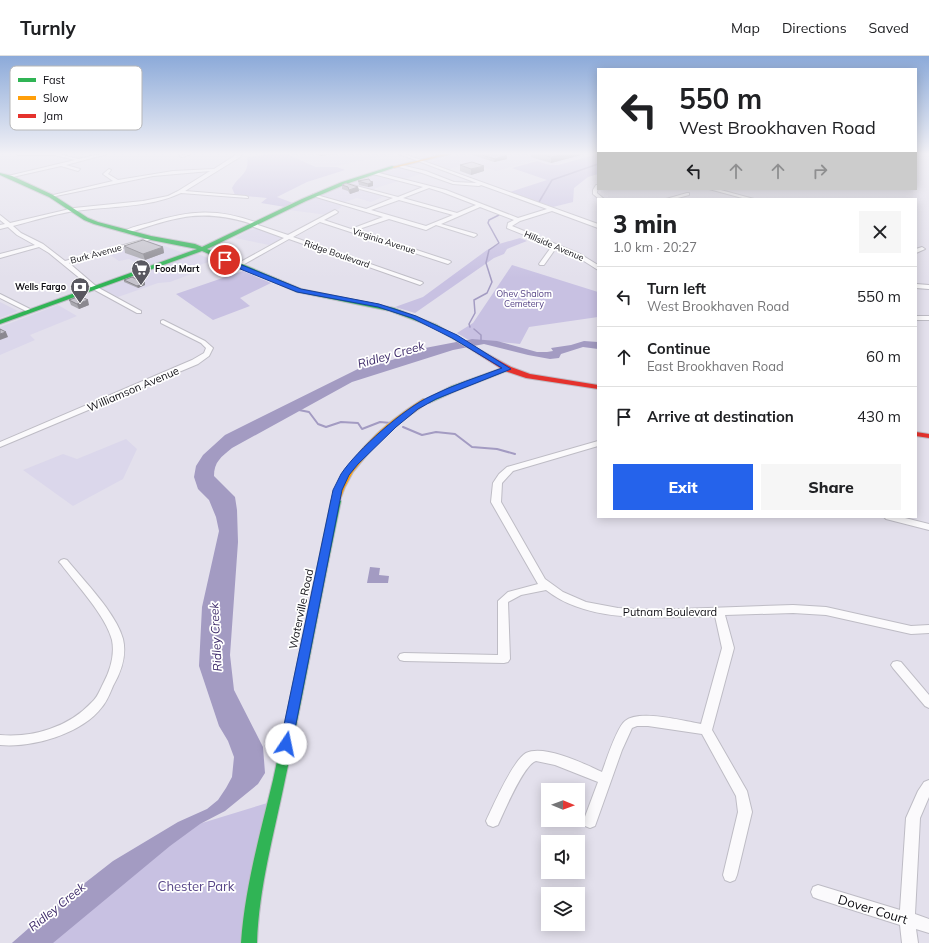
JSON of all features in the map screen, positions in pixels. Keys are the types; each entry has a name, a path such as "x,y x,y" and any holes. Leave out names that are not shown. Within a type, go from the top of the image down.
{"street":[{"path":"0,227 74,210 157,200 170,195"},
{"path":"225,195 246,197"},
{"path":"0,322 202,249 314,195"},
{"path":"316,195 426,228 480,205"},
{"path":"389,195 458,215"},
{"path":"368,210 405,195"},
{"path":"453,195 518,220 552,209"},
{"path":"513,195 597,226"},
{"path":"672,198 682,195"},
{"path":"737,195 748,198"},
{"path":"51,196 96,223 126,232 186,244 202,249 237,266 299,291 392,309 435,326 508,369 529,376 597,387"},
{"path":"237,266 334,212"},
{"name":"Ridge Boulevard","path":"126,232 155,223 206,213 255,224 420,283"},
{"path":"352,230 388,217"},
{"path":"0,218 19,234 51,252 95,288 139,312"},
{"name":"Virginia Avenue","path":"319,220 448,262"},
{"name":"Hillside Avenue","path":"518,220 508,226 578,255 597,266"},
{"path":"437,224 474,235"},
{"name":"Burk Avenue","path":"64,263 151,238"},
{"path":"0,256 41,246"},
{"path":"542,264 555,246"},
{"path":"917,252 922,249"},
{"path":"225,260 238,261 250,258"},
{"path":"917,286 929,287"},
{"path":"0,296 30,311"},
{"path":"917,318 929,318"},
{"name":"Williamson Avenue","path":"0,445 195,362 207,355 210,348 203,342 163,322"},
{"name":"Waterville Road","path":"249,943 250,915 257,870 277,789 338,490 345,475 355,462 415,407 434,397 508,369"},
{"path":"917,434 929,436"},
{"name":"Putnam Boulevard","path":"597,443 510,468 499,479 495,489 496,502 541,581 558,595 584,605 618,612 652,614 794,609 826,611 911,630 929,629"},
{"path":"893,518 929,527"},
{"path":"0,740 27,740 52,734 76,721 96,707 111,681 119,657 117,639 110,624 64,562"},
{"path":"404,657 504,659 503,601 508,596 516,593 547,586"},
{"path":"719,611 728,648 706,730 742,795 745,812 730,875"},
{"path":"897,665 929,703"},
{"path":"590,822 616,750 628,725 635,721 648,721 706,730"},
{"path":"493,821 522,765 530,757 546,755 606,779"},
{"path":"910,943 907,919 913,818 923,795 929,786"},
{"name":"Dover Court","path":"818,892 929,926"}],"shaded area":[{"path":"321,195 386,195 371,202 357,198 345,202 340,208 327,215 289,210"},
{"path":"258,229 283,238 269,245 235,238 249,230"},
{"path":"150,241 181,252 189,251 214,260 194,267 194,273 170,282 158,283 118,297 101,289 152,271 129,259 119,261 107,253"},
{"path":"0,302 18,311 0,318"},
{"path":"58,305 77,316 30,335 35,340 0,355 0,327"},
{"path":"126,439 137,449 123,479 73,506 23,470 63,454 77,459"}],"green space":[{"path":"239,195 280,195 277,197 293,203 285,207 261,203 267,198"},
{"path":"520,195 573,195 573,202 553,207"},
{"path":"520,238 527,241 507,249 504,254 494,258 415,313 395,307 423,297 487,250 499,244"},
{"name":"Ohev Shalom Cemetery","path":"512,265 597,292 597,317 529,327 520,344 467,339 457,333 473,323"},
{"path":"243,271 271,283 240,298 250,306 213,320 176,294"},
{"name":"Chester Park","path":"274,801 249,943 12,943 45,914 189,827"}],"water":[{"name":"Ridley Creek","path":"472,339 497,341 537,352 547,352 553,351 551,348 571,345 584,341 597,342 597,349 583,347 561,354 559,358 550,359 484,344 453,350 352,382 232,448 219,460 215,467 214,476 235,497 237,510 238,542 230,655 234,690 263,747 265,773 258,784 225,811 200,824 170,846 53,943 12,943 45,914 113,861 178,822 207,809 218,800 232,777 234,757 228,741 219,726 199,666 202,607 219,531 216,517 209,500 198,489 194,477 196,466 203,455 225,435 368,364 392,360 425,348"},
{"path":"370,567 380,568 379,575 389,576 388,583 367,583"}],"building":[{"path":"143,240 163,247 143,254 124,246"},
{"path":"132,277 145,283 137,286 124,280"},
{"path":"80,296 88,300 77,304 69,300"},
{"path":"0,329 6,332 0,334"}],"waterway":[{"path":"539,202 543,195"},
{"path":"470,327 469,324 475,313 474,300 487,293 492,282 486,263 489,250 499,243 488,223 489,220 499,215"},
{"path":"474,329 481,335 481,342"},
{"path":"299,410 309,412 318,424 326,427 341,422 358,423 362,429 380,422 391,423"},
{"path":"403,427 422,435 436,432 455,434 472,447 497,449 515,454"}],"traffic: fast":[{"path":"50,195 86,219 96,223 151,238 195,246 299,291 392,309 435,326 469,346"},
{"path":"0,322 202,249 315,195"},
{"path":"426,401 455,388 508,369"},
{"path":"249,943 252,902 256,881 279,780 336,501"}],"traffic: slow":[{"path":"336,501 341,487 359,457 399,419 426,401"}],"traffic: jam":[{"path":"469,346 508,369 529,376 597,387"},
{"path":"917,434 929,436"}],"place":[{"name":"Food Mart","path":"141,286"},
{"name":"Wells Fargo","path":"80,304"}],"route":[{"path":"225,260 299,291 379,306 414,317 454,336 508,369 434,397 415,407 355,462 345,475 338,490 286,744"}]}
